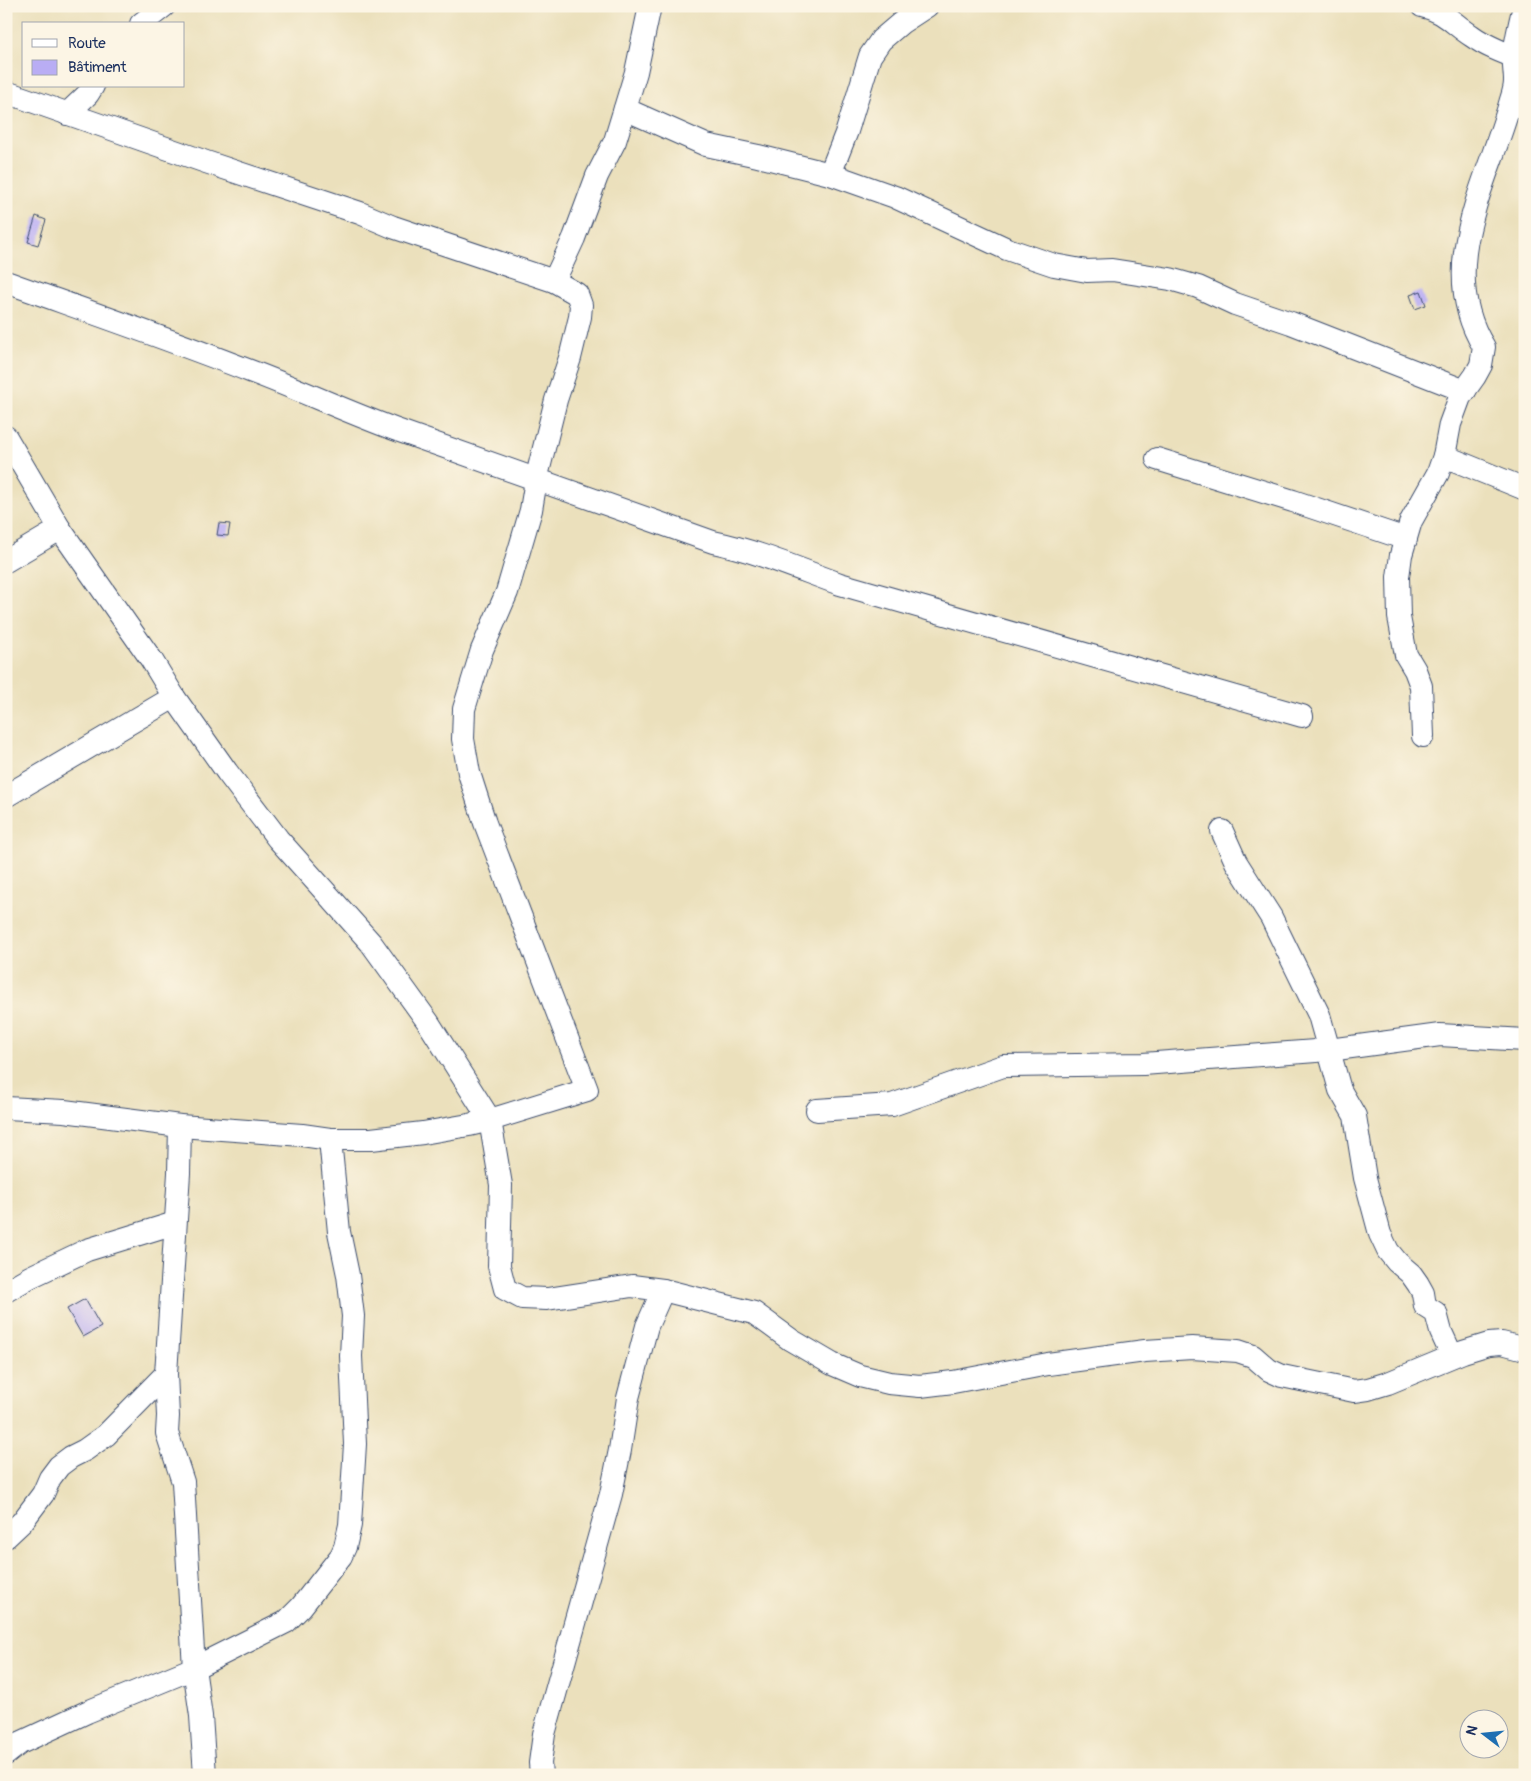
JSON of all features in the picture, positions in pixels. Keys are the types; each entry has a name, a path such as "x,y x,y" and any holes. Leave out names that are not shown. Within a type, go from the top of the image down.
{"street":[{"path":"144,22 164,6"},
{"path":"554,281 574,238 597,176 614,141 626,109 650,6"},
{"path":"830,174 848,130 870,56 881,40 901,23 927,6"},
{"path":"1422,6 1435,9 1450,18 1472,36 1519,59"},
{"path":"1423,736 1421,686 1415,670 1406,655 1399,616 1398,577 1401,555 1411,521 1438,473 1444,456 1450,424 1460,397 1481,365 1484,348 1475,332 1467,308 1463,266 1474,210 1515,83 1524,6"},
{"path":"67,114 88,94 91,88"},
{"path":"6,92 360,214 392,227 554,281 577,294 581,305 580,317 570,358 556,400 536,480 531,510 507,592 482,650 464,709 463,739 469,772 485,823 586,1090 490,1120 423,1133 371,1139 330,1139 302,1135 180,1126 64,1112 6,1108"},
{"path":"626,109 706,145 830,174 895,197 1007,249 1054,265 1087,271 1112,270 1161,277 1198,287 1234,304 1291,323 1465,391"},
{"path":"6,282 249,370 351,414 714,542 770,558 840,584 1302,716"},
{"path":"6,438 60,529 227,772 278,839 370,943 428,1022 490,1120 501,1185 499,1266 505,1289 522,1298 547,1299 632,1286 663,1290 754,1312 791,1340 832,1364 860,1376 890,1384 920,1386 953,1382 1048,1364 1145,1351 1192,1348 1238,1351 1253,1356 1269,1370 1282,1376 1354,1390 1368,1389 1388,1383 1477,1347 1502,1343 1525,1349"},
{"path":"1444,456 1525,489"},
{"path":"1158,459 1274,494 1406,539"},
{"path":"6,561 60,529"},
{"path":"6,796 174,697"},
{"path":"1222,831 1236,862 1271,917 1318,1014 1340,1090 1355,1116 1365,1178 1380,1234 1388,1251 1411,1274 1418,1284 1423,1293 1425,1306 1436,1313 1441,1332 1452,1356"},
{"path":"817,1110 892,1105 1003,1066 1143,1064 1329,1050 1440,1035 1525,1040"},
{"path":"180,1126 179,1173 166,1374 167,1433 183,1482 194,1668 201,1716 205,1775"},
{"path":"6,1754 20,1743 87,1712 194,1668 286,1622 318,1586 346,1547 350,1525 355,1444 350,1356 353,1316 348,1275 339,1232 330,1139"},
{"path":"6,1292 30,1277 87,1250 175,1223"},
{"path":"541,1775 540,1763 544,1734 610,1494 620,1450 628,1398 647,1326 663,1290"},
{"path":"6,1537 22,1522 44,1494 50,1478 59,1466 106,1435 166,1374"}],"building":[{"path":"36,216 46,220 38,245 28,242"},
{"path":"1421,291 1426,305 1415,309 1410,295"},
{"path":"219,523 230,524 228,536 217,535"},
{"path":"85,1299 101,1327 83,1337 67,1309"}]}
